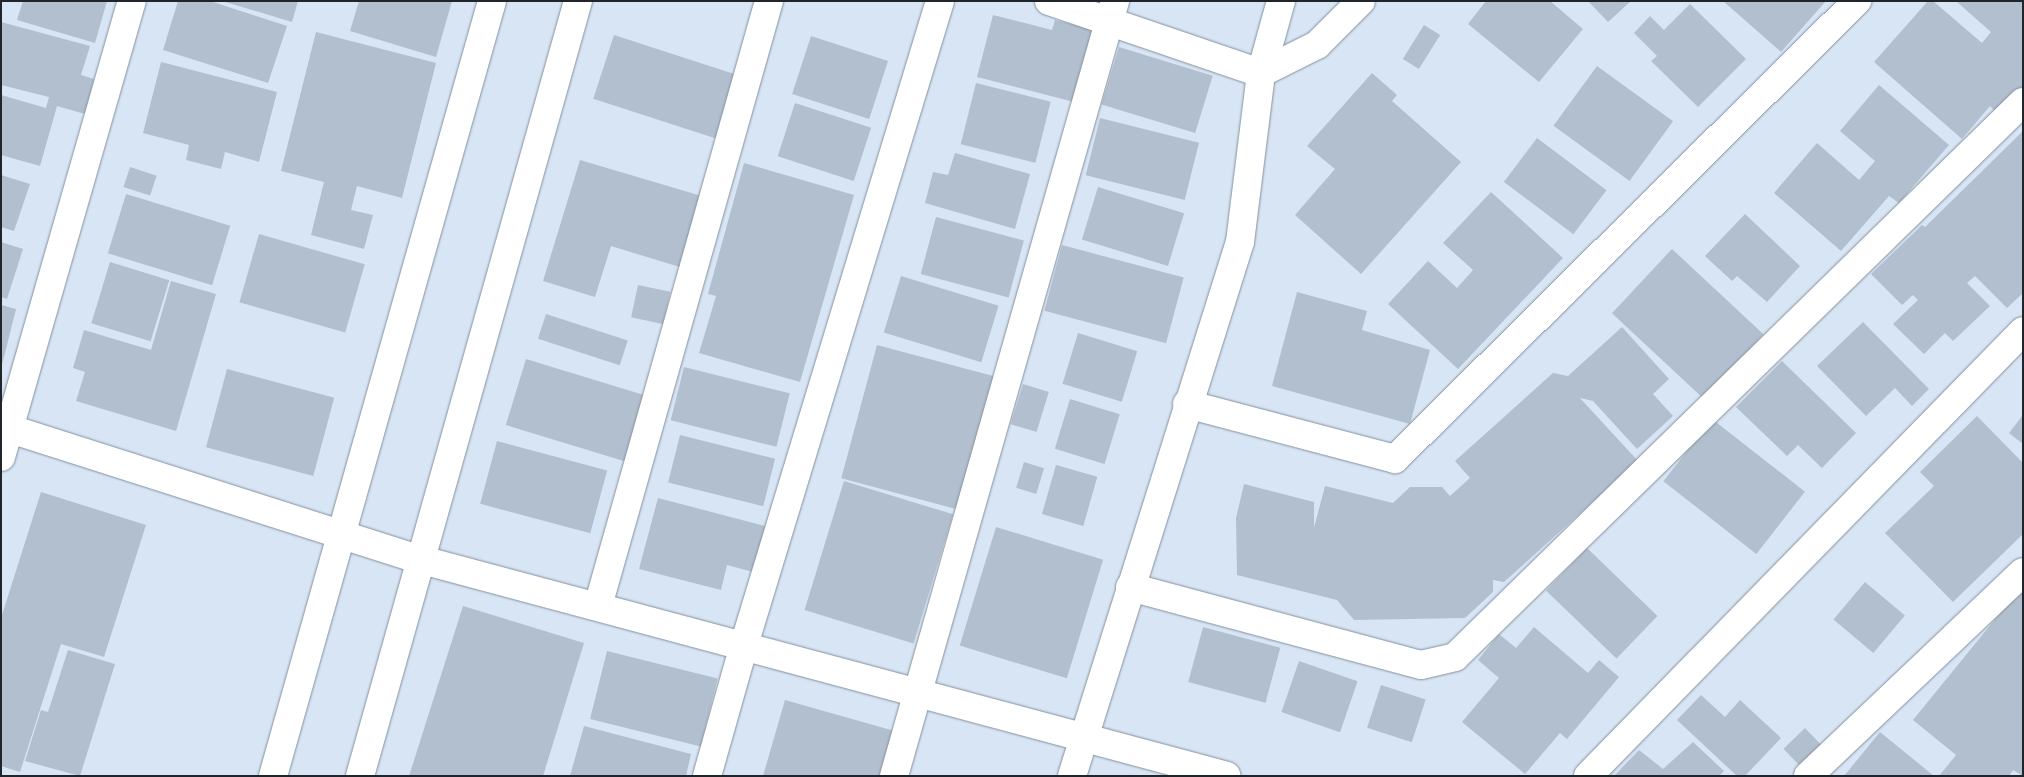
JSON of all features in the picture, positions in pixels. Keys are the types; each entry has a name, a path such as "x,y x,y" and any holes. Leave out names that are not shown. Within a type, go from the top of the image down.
{"street":[{"path":"1,457 5,427 132,1"},
{"path":"273,776 492,1"},
{"path":"360,776 578,1"},
{"path":"598,606 769,1"},
{"path":"707,776 744,645 940,1"},
{"path":"1049,1 1112,11 1260,74 1318,45 1361,1"},
{"path":"1072,776 1240,242 1260,74 1281,1"},
{"path":"1188,404 1395,459 1857,1"},
{"path":"894,776 1112,11"},
{"path":"1130,587 1421,665 1455,657 2023,102"},
{"path":"1588,776 2023,331"},
{"path":"5,427 422,560 919,691 1083,738 1227,776"},
{"path":"1808,776 2023,572"}],"building":[{"path":"23,1 107,1 95,43 17,20"},
{"path":"178,1 210,1 287,26 268,83 163,50"},
{"path":"222,1 298,1 292,22"},
{"path":"359,1 452,1 436,57 350,31"},
{"path":"1486,1 1550,1 1583,29 1539,82 1468,24"},
{"path":"1588,1 1631,1 1608,22"},
{"path":"1723,1 1826,1 1781,52"},
{"path":"1928,1 1933,1 1982,43 1991,32 1956,1 2023,1 2023,88 1999,115 1990,106 1962,139 1874,62"},
{"path":"1690,4 1746,59 1698,107 1651,61 1657,56 1634,33 1650,16 1664,30"},
{"path":"993,15 1052,30 1055,20 1096,30 1078,103 977,77"},
{"path":"1,22 90,46 81,75 94,79 85,114 57,106 40,166 1,155 1,95 46,108 49,97 1,85"},
{"path":"1424,25 1440,35 1419,69 1403,59"},
{"path":"316,32 436,63 402,198 357,186 351,210 373,215 364,249 311,235 324,182 281,171"},
{"path":"614,35 740,76 720,140 593,99"},
{"path":"811,36 888,61 869,119 792,94"},
{"path":"1119,47 1213,76 1195,133 1101,104"},
{"path":"161,62 277,92 259,162 225,152 221,169 186,160 189,145 143,133"},
{"path":"1597,66 1673,121 1630,181 1554,126"},
{"path":"1372,73 1397,95 1392,101 1461,162 1361,274 1295,215 1335,169 1307,146"},
{"path":"976,83 1051,102 1035,163 961,144"},
{"path":"1879,85 1949,145 1899,203 1889,196 1841,251 1774,193 1817,143 1859,180 1875,161 1840,131"},
{"path":"795,103 871,128 854,181 778,156"},
{"path":"1100,118 1199,143 1185,200 1086,175"},
{"path":"2023,131 2023,293 2007,308 1975,276 1967,283 1990,306 1953,341 1945,333 1924,354 1893,324 1918,300 1913,295 1902,305 1871,274 1922,225 1925,227"},
{"path":"1537,138 1606,190 1573,234 1504,182"},
{"path":"955,153 1030,174 1015,229 925,203 933,172 948,175"},
{"path":"580,160 705,197 683,268 611,246 595,297 543,281"},
{"path":"744,163 854,195 800,382 699,353 716,296 708,294"},
{"path":"130,167 157,176 150,196 124,187"},
{"path":"1,175 30,184 14,231 1,227"},
{"path":"1098,187 1184,213 1168,266 1082,240"},
{"path":"1491,192 1563,258 1458,369 1388,304 1428,261 1457,288 1473,270 1443,243"},
{"path":"126,194 230,226 212,285 108,253"},
{"path":"1745,214 1800,266 1767,302 1737,276 1732,281 1705,256"},
{"path":"936,217 1024,241 1009,298 921,274"},
{"path":"259,234 365,264 345,333 239,302"},
{"path":"1,242 23,249 7,299 1,297"},
{"path":"1062,245 1184,278 1166,343 1044,311"},
{"path":"1672,249 1763,334 1703,399 1612,313"},
{"path":"110,262 169,280 151,341 91,323"},
{"path":"901,276 999,306 981,362 884,332"},
{"path":"171,281 216,294 176,431 76,401 85,372 73,368 84,330 151,350"},
{"path":"638,285 670,292 663,324 631,317"},
{"path":"1297,292 1367,311 1362,330 1430,350 1410,424 1272,386"},
{"path":"1,305 16,309 2,365 1,365"},
{"path":"546,314 628,341 620,365 538,339"},
{"path":"1863,322 1929,389 1912,406 1895,388 1866,416 1817,366"},
{"path":"1622,327 1669,379 1653,394 1673,416 1637,449 1593,401 1580,398 1638,461 1504,582 1493,580 1493,592 1465,618 1354,620 1337,600 1237,575 1236,518 1244,484 1314,502 1314,528 1325,486 1393,503 1410,487 1442,487 1450,496 1470,478 1455,461 1553,373 1568,376"},
{"path":"1078,333 1137,351 1122,402 1063,384"},
{"path":"877,345 997,377 961,510 841,478"},
{"path":"526,359 651,397 631,463 506,425"},
{"path":"1782,361 1856,433 1822,468 1798,445 1787,456 1736,407"},
{"path":"684,367 790,393 776,447 671,420"},
{"path":"227,369 334,398 313,476 206,447"},
{"path":"1023,384 1049,392 1037,432 1011,424"},
{"path":"1070,399 1120,414 1105,464 1055,449"},
{"path":"2023,415 2023,444 2009,433"},
{"path":"1977,416 2023,463 2023,534 1953,602 1885,533 1934,486 1920,472"},
{"path":"1712,419 1805,492 1756,554 1663,481"},
{"path":"680,435 775,459 763,506 668,483"},
{"path":"497,441 607,471 590,533 480,504"},
{"path":"1024,462 1044,468 1036,494 1016,488"},
{"path":"1056,465 1097,477 1083,526 1042,514"},
{"path":"844,481 953,514 914,643 805,610"},
{"path":"41,492 146,525 104,657 61,644 20,772 1,766 1,618"},
{"path":"658,498 765,526 753,572 727,565 721,590 639,569"},
{"path":"996,527 1103,560 1067,678 960,646"},
{"path":"1587,548 1657,616 1617,659 1546,590"},
{"path":"1865,582 1905,615 1873,653 1834,620"},
{"path":"2023,585 2023,776 2013,770 2009,776 1939,776 1956,755 1913,720"},
{"path":"463,606 584,643 543,776 409,776"},
{"path":"1203,627 1280,648 1266,703 1188,682"},
{"path":"1534,627 1588,673 1599,660 1619,677 1567,739 1560,733 1525,774 1462,722 1499,678 1478,660 1499,634 1516,648"},
{"path":"68,650 115,664 80,776 25,761 41,710 48,712"},
{"path":"607,651 718,679 701,746 590,719"},
{"path":"1299,661 1358,681 1340,732 1281,712"},
{"path":"1381,685 1426,700 1412,742 1367,728"},
{"path":"1701,695 1725,717 1740,700 1781,738 1745,776 1737,776 1677,720"},
{"path":"785,700 898,732 886,776 763,776"},
{"path":"584,726 691,754 686,776 570,776"},
{"path":"1805,728 1824,748 1803,769 1783,749"},
{"path":"1880,732 1934,776 1844,776"},
{"path":"1693,742 1724,771 1719,776 1614,776 1639,750 1663,769"}]}
